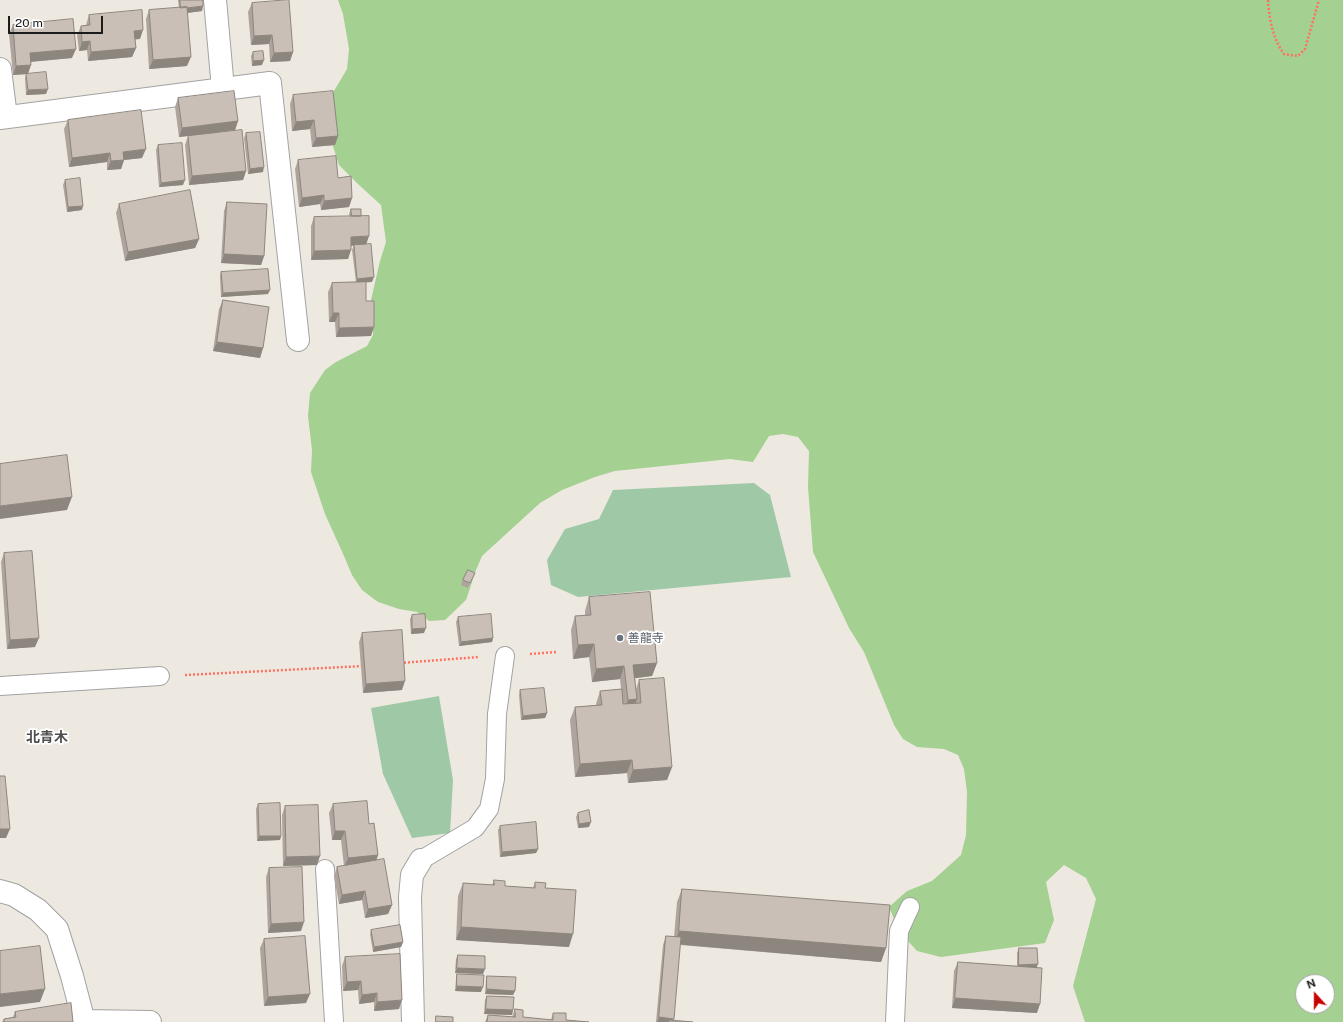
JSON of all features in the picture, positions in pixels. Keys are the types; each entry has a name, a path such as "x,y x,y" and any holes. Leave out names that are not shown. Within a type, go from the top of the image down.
{"street":[{"path":"215,0 223,89"},
{"path":"0,69 3,118 270,83 298,340"},
{"path":"413,1022 410,897 412,875 421,860"},
{"path":"0,891 14,895 38,910 56,929 72,976 84,1022 150,1022"}],"lane":[{"path":"421,860 475,828 489,809 495,779 497,714 505,656"},
{"path":"0,686 160,676"},
{"path":"325,869 334,1022"},
{"path":"895,1022 899,931 910,907"}],"path":[{"path":"1268,0 1269,14 1277,45 1284,54 1298,56 1305,49 1320,0"},
{"path":"398,663 478,657"},
{"path":"160,676 367,665"}],"green space":[{"path":"338,0 1343,0 1343,1022 1085,1022 1073,986 1096,899 1086,878 1064,865 1046,882 1054,920 1045,943 941,957 917,951 899,931 889,907 907,891 932,881 961,855 966,835 967,792 964,769 958,755 944,749 917,747 903,739 894,725 864,652 849,628 813,552 808,487 809,451 798,437 783,434 769,436 753,462 730,459 615,471 562,490 540,503 482,556 466,600 445,620 429,621 417,612 399,609 378,602 362,590 352,575 325,514 311,472 312,450 308,416 310,393 325,370 336,362 367,346 373,335 371,300 386,242 381,205 339,165 331,140 329,113 334,91 347,69 349,49 343,14"},
{"path":"754,483 770,495 791,577 578,597 551,585 547,560 565,529 599,519 613,490"},
{"path":"439,696 453,780 450,833 412,838 383,774 371,708"}],"building":[{"path":"180,0 203,0 203,6 181,8"},
{"path":"289,0 293,52 274,53 272,35 254,36 252,3"},
{"path":"187,7 191,57 153,60 149,10"},
{"path":"142,10 143,30 134,31 136,48 91,52 90,41 82,42 81,26 90,25 89,15"},
{"path":"73,19 76,49 30,53 31,65 16,66 13,25"},
{"path":"263,51 264,60 253,61 253,52"},
{"path":"46,72 48,89 28,90 26,74"},
{"path":"234,91 238,121 182,128 178,98"},
{"path":"333,91 338,136 316,138 314,120 296,122 293,95"},
{"path":"141,110 146,149 123,152 124,160 111,161 110,153 72,158 68,120"},
{"path":"242,130 246,171 192,176 188,136"},
{"path":"260,132 264,167 250,169 246,133"},
{"path":"182,143 185,180 161,183 158,145"},
{"path":"336,156 338,178 351,176 352,198 324,201 324,195 302,198 298,160"},
{"path":"80,178 83,206 68,207 65,180"},
{"path":"190,190 199,239 128,252 119,204"},
{"path":"227,202 267,204 264,256 224,254"},
{"path":"351,209 361,209 361,216 352,216"},
{"path":"369,216 369,236 351,237 351,250 314,251 314,217"},
{"path":"371,244 374,277 357,279 354,245"},
{"path":"268,269 270,290 223,293 221,272"},
{"path":"366,282 366,301 374,301 374,327 339,328 339,313 333,313 332,283"},
{"path":"223,300 269,307 263,348 217,342"},
{"path":"67,455 72,497 0,506 0,464"},
{"path":"32,551 39,638 10,640 4,553"},
{"path":"468,570 475,573 470,583 463,580"},
{"path":"650,592 657,663 633,665 637,699 628,700 624,666 596,669 594,644 578,645 575,616 591,615 589,597"},
{"path":"425,614 426,628 412,629 412,615"},
{"path":"491,614 493,638 461,642 458,617"},
{"path":"402,630 405,681 366,684 362,633"},
{"path":"664,678 672,767 633,770 632,760 580,764 575,707 602,705 600,691 622,689 623,704 641,703 639,680"},
{"path":"544,688 547,713 523,716 520,690"},
{"path":"0,776 5,776 10,829 0,829"},
{"path":"367,801 369,824 374,823 378,855 348,858 345,831 335,831 333,804"},
{"path":"280,803 281,836 259,836 258,804"},
{"path":"318,805 320,856 286,857 285,806"},
{"path":"589,810 591,822 579,824 578,813"},
{"path":"536,822 538,849 502,852 500,826"},
{"path":"384,859 392,905 368,909 365,891 342,895 337,867"},
{"path":"302,867 304,922 271,924 269,868"},
{"path":"494,880 505,881 505,886 535,888 535,882 546,883 545,888 576,890 573,934 461,927 463,883 494,885"},
{"path":"682,889 890,905 886,948 679,931"},
{"path":"400,925 403,942 374,947 371,930"},
{"path":"305,936 310,994 268,997 264,939"},
{"path":"666,936 681,937 674,1019 659,1017"},
{"path":"40,946 45,989 0,994 0,951"},
{"path":"1019,948 1037,948 1038,964 1019,965"},
{"path":"400,954 402,1000 377,1002 377,993 362,995 361,981 347,982 345,957"},
{"path":"458,955 485,956 485,969 457,968"},
{"path":"958,962 1042,968 1040,1004 955,998"},
{"path":"457,974 484,975 483,987 457,986"},
{"path":"487,976 516,977 515,991 487,989"},
{"path":"487,996 514,997 513,1010 486,1009"},
{"path":"71,1003 73,1022 4,1022 4,1019 16,1017 15,1012"},
{"path":"515,1009 523,1010 523,1017 553,1020 553,1013 566,1013 566,1020 589,1022 487,1022 488,1015 515,1017"},
{"path":"436,1016 453,1017 453,1022 436,1022"},
{"path":"669,1020 693,1022 669,1022"}],"place":[{"name":"善龍寺","path":"620,638"}],"district":[{"name":"北青木","path":"47,738"}]}
